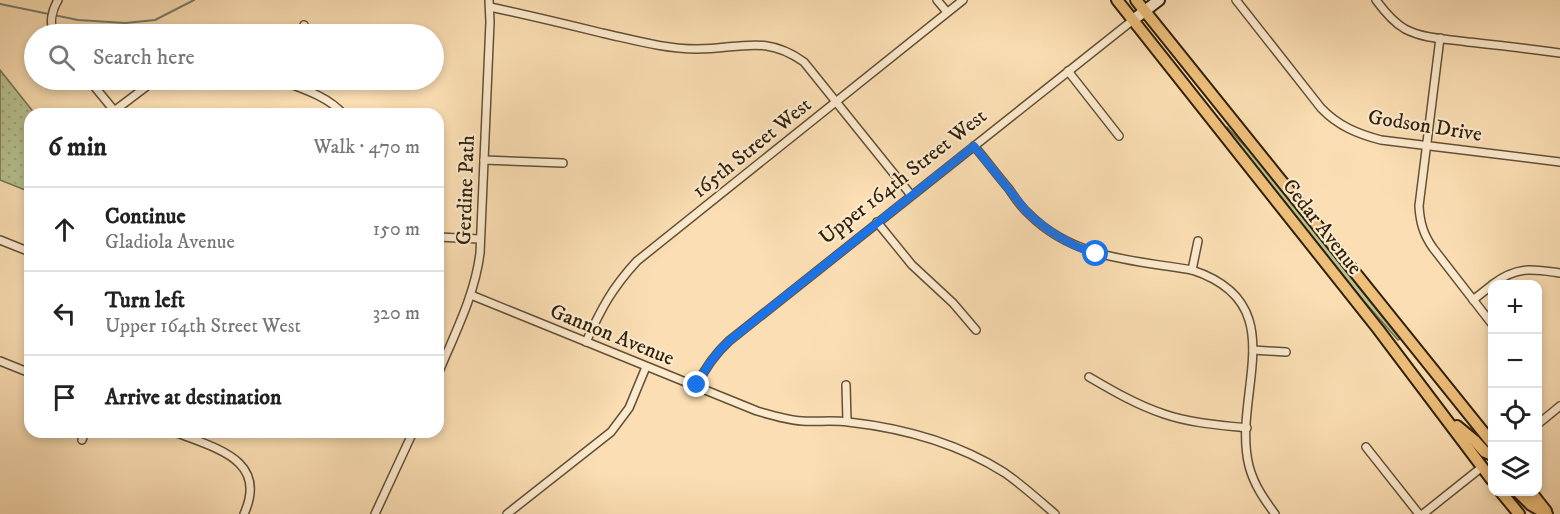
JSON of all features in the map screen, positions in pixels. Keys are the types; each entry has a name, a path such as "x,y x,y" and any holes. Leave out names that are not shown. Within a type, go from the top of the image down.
{"main road":[{"name":"Cedar Avenue","path":"1117,0 1378,329 1444,417 1487,467"},
{"name":"Cedar Avenue","path":"1136,0 1491,442"},
{"path":"1444,417 1488,453"},
{"path":"1504,496 1519,514"},
{"path":"1522,496 1531,505 1547,514"},
{"path":"1534,496 1547,514"}],"street":[{"path":"938,0 947,12"},
{"name":"165th Street West","path":"586,342 607,298 620,279 637,261 963,0"},
{"name":"Upper 164th Street West","path":"697,385 708,363 729,341 1159,0"},
{"name":"Godson Drive","path":"1236,0 1321,108 1337,122 1364,136 1560,162"},
{"path":"1376,0 1392,20 1403,28 1419,34 1560,53"},
{"path":"51,24 56,3"},
{"path":"489,3 657,46 698,49 758,45 777,47 791,52 804,62 911,195"},
{"name":"Gerdine Path","path":"444,360 471,295 478,268 489,3"},
{"path":"1440,38 1419,206 1422,228 1433,248 1488,319"},
{"path":"1068,71 1119,135"},
{"path":"97,90 112,108"},
{"path":"120,108 142,90"},
{"path":"304,90 338,108"},
{"path":"974,146 1027,212 1045,229 1059,238 1096,254 1192,270 1218,281 1236,298 1248,316 1253,337 1246,428 1249,465 1257,489 1275,514"},
{"path":"484,160 562,163"},
{"path":"877,222 912,266 958,308 976,330"},
{"path":"444,237 480,239"},
{"path":"1192,270 1198,241"},
{"path":"1,242 24,250"},
{"path":"1500,280 1508,274 1522,270 1560,273"},
{"path":"1473,300 1488,289"},
{"name":"Gannon Avenue","path":"471,295 646,367 776,417 800,421 847,422 909,432 940,442 961,450 1005,473 1055,514"},
{"path":"1253,350 1286,352"},
{"path":"0,361 24,371"},
{"path":"507,514 611,432 629,408 646,367"},
{"path":"1089,377 1128,399 1164,414 1204,423 1246,428"},
{"path":"846,385 847,422"},
{"path":"1542,421 1560,406"},
{"path":"190,438 229,454 246,470 251,485 250,502 244,514"},
{"path":"375,514 410,438"},
{"path":"1366,447 1421,514 1487,467"}],"green space":[{"path":"0,70 30,108 24,108 24,190 0,180"},
{"path":"1227,127 1254,156 1400,339 1398,340 1363,300"}],"waterway":[{"path":"0,4 78,20 125,23 155,20 194,0"}],"route":[{"path":"697,385 708,363 729,341 974,146 1027,212 1045,229 1076,247 1096,254"}]}
